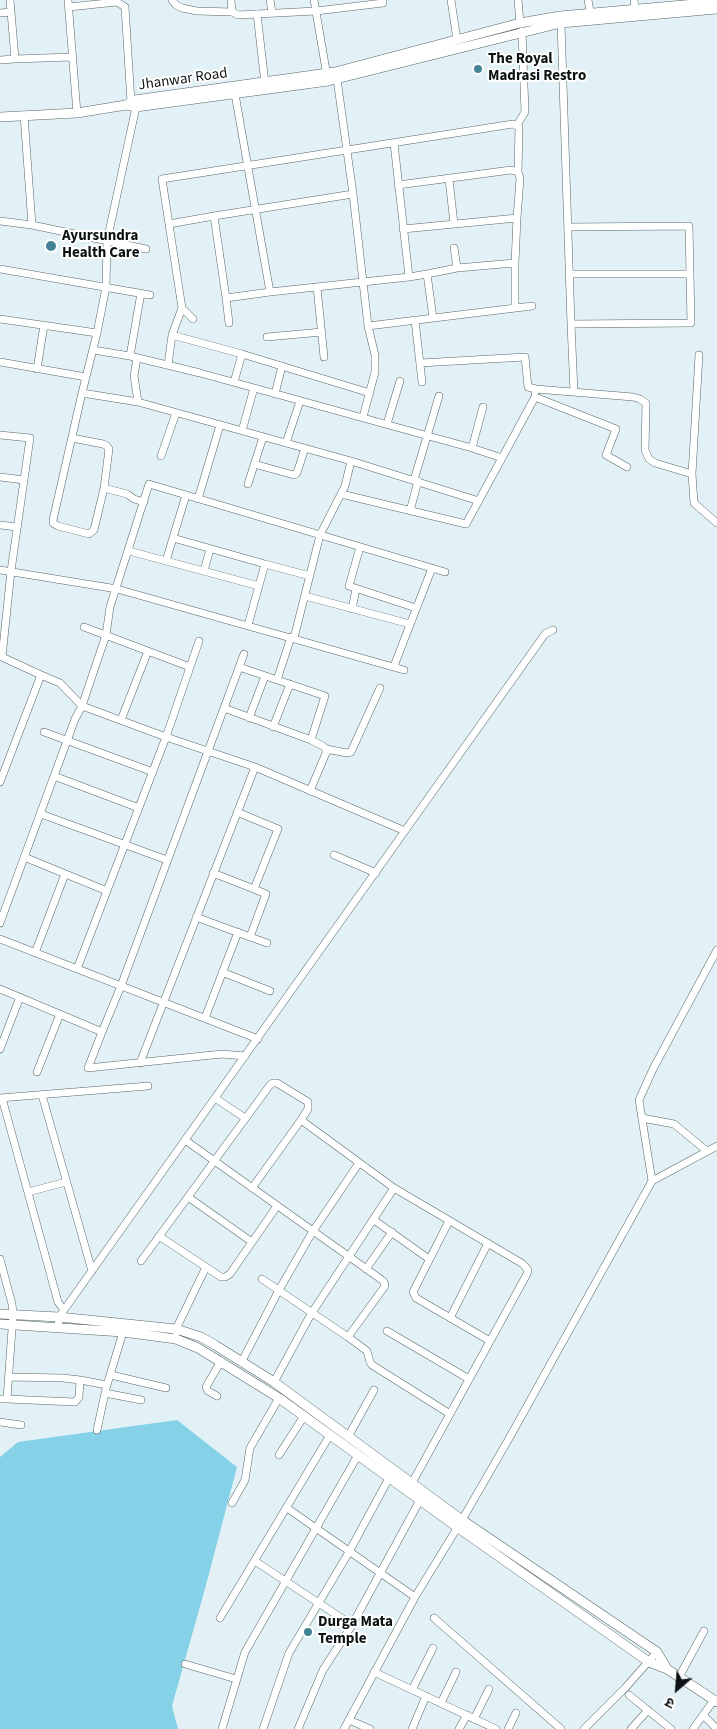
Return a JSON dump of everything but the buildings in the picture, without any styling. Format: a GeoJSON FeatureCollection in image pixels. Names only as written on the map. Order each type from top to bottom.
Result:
{"type":"FeatureCollection","features":[{"type":"Feature","properties":{"kind":"main road","name":"Jhanwar Road"},"geometry":{"type":"LineString","coordinates":[[131,105],[235,94],[330,78],[521,27],[561,23],[634,4],[717,2]]}},
{"type":"Feature","properties":{"kind":"main road","name":"Jhanwar Road"},"geometry":{"type":"LineString","coordinates":[[131,105],[265,83],[330,78],[457,40],[521,27],[591,16],[717,9]]}},
{"type":"Feature","properties":{"kind":"main road"},"geometry":{"type":"LineString","coordinates":[[0,118],[77,113],[131,105]]}},
{"type":"Feature","properties":{"kind":"main road"},"geometry":{"type":"LineString","coordinates":[[0,1314],[12,1319],[58,1327],[123,1332],[176,1339],[198,1348],[279,1398],[420,1500],[657,1652],[667,1670]]}},
{"type":"Feature","properties":{"kind":"main road"},"geometry":{"type":"LineString","coordinates":[[0,1324],[12,1319],[61,1314],[176,1329],[201,1338],[274,1382],[412,1483],[460,1524],[649,1662],[679,1677],[715,1701]]}},
{"type":"Feature","properties":{"kind":"street"},"geometry":{"type":"LineString","coordinates":[[10,0],[15,59]]}},
{"type":"Feature","properties":{"kind":"street"},"geometry":{"type":"LineString","coordinates":[[172,0],[176,5],[193,10],[232,12],[238,15],[316,11],[383,3],[383,0]]}},
{"type":"Feature","properties":{"kind":"street"},"geometry":{"type":"LineString","coordinates":[[192,0],[193,10]]}},
{"type":"Feature","properties":{"kind":"street"},"geometry":{"type":"LineString","coordinates":[[230,0],[232,12]]}},
{"type":"Feature","properties":{"kind":"street"},"geometry":{"type":"LineString","coordinates":[[270,0],[272,14]]}},
{"type":"Feature","properties":{"kind":"street"},"geometry":{"type":"LineString","coordinates":[[314,0],[347,150],[368,326],[375,354],[375,372],[363,417]]}},
{"type":"Feature","properties":{"kind":"street"},"geometry":{"type":"LineString","coordinates":[[451,0],[457,40]]}},
{"type":"Feature","properties":{"kind":"street"},"geometry":{"type":"LineString","coordinates":[[517,124],[525,112],[518,0]]}},
{"type":"Feature","properties":{"kind":"street"},"geometry":{"type":"LineString","coordinates":[[588,0],[591,16]]}},
{"type":"Feature","properties":{"kind":"street"},"geometry":{"type":"LineString","coordinates":[[72,438],[107,446],[109,454],[104,488],[94,530],[89,534],[62,528],[53,523],[82,393],[97,333],[106,287],[107,241],[131,105],[125,4],[117,2],[68,3],[77,113]]}},
{"type":"Feature","properties":{"kind":"street"},"geometry":{"type":"LineString","coordinates":[[0,13],[11,12]]}},
{"type":"Feature","properties":{"kind":"street"},"geometry":{"type":"LineString","coordinates":[[257,14],[265,83]]}},
{"type":"Feature","properties":{"kind":"street"},"geometry":{"type":"LineString","coordinates":[[561,23],[574,392]]}},
{"type":"Feature","properties":{"kind":"street"},"geometry":{"type":"LineString","coordinates":[[0,60],[72,57]]}},
{"type":"Feature","properties":{"kind":"street"},"geometry":{"type":"LineString","coordinates":[[235,94],[270,292]]}},
{"type":"Feature","properties":{"kind":"street"},"geometry":{"type":"LineString","coordinates":[[24,115],[32,225]]}},
{"type":"Feature","properties":{"kind":"street"},"geometry":{"type":"LineString","coordinates":[[168,365],[172,335],[182,308],[162,179],[517,124]]}},
{"type":"Feature","properties":{"kind":"street"},"geometry":{"type":"LineString","coordinates":[[515,308],[520,178],[518,172],[519,126],[517,124]]}},
{"type":"Feature","properties":{"kind":"street"},"geometry":{"type":"LineString","coordinates":[[394,143],[409,277]]}},
{"type":"Feature","properties":{"kind":"street"},"geometry":{"type":"LineString","coordinates":[[398,185],[511,170],[518,172]]}},
{"type":"Feature","properties":{"kind":"street"},"geometry":{"type":"LineString","coordinates":[[449,179],[454,224]]}},
{"type":"Feature","properties":{"kind":"street"},"geometry":{"type":"LineString","coordinates":[[169,224],[353,194]]}},
{"type":"Feature","properties":{"kind":"street"},"geometry":{"type":"LineString","coordinates":[[214,216],[229,323]]}},
{"type":"Feature","properties":{"kind":"street"},"geometry":{"type":"LineString","coordinates":[[403,229],[517,218]]}},
{"type":"Feature","properties":{"kind":"street"},"geometry":{"type":"LineString","coordinates":[[0,221],[32,225],[146,250]]}},
{"type":"Feature","properties":{"kind":"street"},"geometry":{"type":"LineString","coordinates":[[568,227],[689,226],[691,324],[571,324]]}},
{"type":"Feature","properties":{"kind":"street"},"geometry":{"type":"LineString","coordinates":[[454,248],[457,268]]}},
{"type":"Feature","properties":{"kind":"street"},"geometry":{"type":"LineString","coordinates":[[226,298],[409,277],[457,268],[516,263]]}},
{"type":"Feature","properties":{"kind":"street"},"geometry":{"type":"LineString","coordinates":[[0,269],[150,295]]}},
{"type":"Feature","properties":{"kind":"street"},"geometry":{"type":"LineString","coordinates":[[427,274],[432,318]]}},
{"type":"Feature","properties":{"kind":"street"},"geometry":{"type":"LineString","coordinates":[[570,274],[690,274]]}},
{"type":"Feature","properties":{"kind":"street"},"geometry":{"type":"LineString","coordinates":[[317,287],[324,357]]}},
{"type":"Feature","properties":{"kind":"street"},"geometry":{"type":"LineString","coordinates":[[138,402],[133,357],[141,293]]}},
{"type":"Feature","properties":{"kind":"street"},"geometry":{"type":"LineString","coordinates":[[368,326],[532,306]]}},
{"type":"Feature","properties":{"kind":"street"},"geometry":{"type":"LineString","coordinates":[[182,308],[193,319]]}},
{"type":"Feature","properties":{"kind":"street"},"geometry":{"type":"LineString","coordinates":[[0,319],[97,333]]}},
{"type":"Feature","properties":{"kind":"street"},"geometry":{"type":"LineString","coordinates":[[415,320],[422,382]]}},
{"type":"Feature","properties":{"kind":"street"},"geometry":{"type":"LineString","coordinates":[[37,369],[44,325]]}},
{"type":"Feature","properties":{"kind":"street"},"geometry":{"type":"LineString","coordinates":[[267,337],[322,332]]}},
{"type":"Feature","properties":{"kind":"street"},"geometry":{"type":"LineString","coordinates":[[172,335],[370,393]]}},
{"type":"Feature","properties":{"kind":"street"},"geometry":{"type":"LineString","coordinates":[[93,350],[133,357],[234,382],[363,417],[502,458]]}},
{"type":"Feature","properties":{"kind":"street"},"geometry":{"type":"LineString","coordinates":[[234,382],[242,354]]}},
{"type":"Feature","properties":{"kind":"street"},"geometry":{"type":"LineString","coordinates":[[698,355],[692,474],[694,503],[717,523]]}},
{"type":"Feature","properties":{"kind":"street"},"geometry":{"type":"LineString","coordinates":[[420,363],[525,357],[528,387],[640,399],[646,403],[644,450],[649,458],[655,462],[692,474]]}},
{"type":"Feature","properties":{"kind":"street"},"geometry":{"type":"LineString","coordinates":[[0,362],[86,378]]}},
{"type":"Feature","properties":{"kind":"street"},"geometry":{"type":"LineString","coordinates":[[275,394],[282,366]]}},
{"type":"Feature","properties":{"kind":"street"},"geometry":{"type":"LineString","coordinates":[[387,424],[400,381]]}},
{"type":"Feature","properties":{"kind":"street"},"geometry":{"type":"LineString","coordinates":[[242,431],[254,388]]}},
{"type":"Feature","properties":{"kind":"street"},"geometry":{"type":"LineString","coordinates":[[341,494],[466,524],[535,397],[536,389]]}},
{"type":"Feature","properties":{"kind":"street"},"geometry":{"type":"LineString","coordinates":[[82,393],[138,402],[351,461],[479,501]]}},
{"type":"Feature","properties":{"kind":"street"},"geometry":{"type":"LineString","coordinates":[[410,511],[427,436],[439,396]]}},
{"type":"Feature","properties":{"kind":"street"},"geometry":{"type":"LineString","coordinates":[[535,397],[616,429],[606,455],[627,467]]}},
{"type":"Feature","properties":{"kind":"street"},"geometry":{"type":"LineString","coordinates":[[286,443],[300,401]]}},
{"type":"Feature","properties":{"kind":"street"},"geometry":{"type":"LineString","coordinates":[[472,448],[483,407]]}},
{"type":"Feature","properties":{"kind":"street"},"geometry":{"type":"LineString","coordinates":[[161,456],[176,413]]}},
{"type":"Feature","properties":{"kind":"street"},"geometry":{"type":"LineString","coordinates":[[198,499],[220,425]]}},
{"type":"Feature","properties":{"kind":"street"},"geometry":{"type":"LineString","coordinates":[[0,434],[30,438],[3,616],[1,657],[60,683],[82,706],[255,767],[405,831]]}},
{"type":"Feature","properties":{"kind":"street"},"geometry":{"type":"LineString","coordinates":[[248,484],[263,437]]}},
{"type":"Feature","properties":{"kind":"street"},"geometry":{"type":"LineString","coordinates":[[254,464],[294,475],[297,473],[305,448]]}},
{"type":"Feature","properties":{"kind":"street"},"geometry":{"type":"LineString","coordinates":[[277,680],[292,637],[320,535],[341,494],[351,461]]}},
{"type":"Feature","properties":{"kind":"street"},"geometry":{"type":"LineString","coordinates":[[0,477],[24,480]]}},
{"type":"Feature","properties":{"kind":"street"},"geometry":{"type":"LineString","coordinates":[[0,923],[75,719],[82,706],[106,635],[110,607],[150,484],[444,572]]}},
{"type":"Feature","properties":{"kind":"street"},"geometry":{"type":"LineString","coordinates":[[104,488],[127,494],[134,499],[144,502]]}},
{"type":"Feature","properties":{"kind":"street"},"geometry":{"type":"LineString","coordinates":[[166,561],[186,495]]}},
{"type":"Feature","properties":{"kind":"street"},"geometry":{"type":"LineString","coordinates":[[0,524],[17,527]]}},
{"type":"Feature","properties":{"kind":"street"},"geometry":{"type":"LineString","coordinates":[[173,538],[310,576]]}},
{"type":"Feature","properties":{"kind":"street"},"geometry":{"type":"LineString","coordinates":[[360,547],[349,586],[416,608]]}},
{"type":"Feature","properties":{"kind":"street"},"geometry":{"type":"LineString","coordinates":[[204,571],[210,549]]}},
{"type":"Feature","properties":{"kind":"street"},"geometry":{"type":"LineString","coordinates":[[129,551],[259,586]]}},
{"type":"Feature","properties":{"kind":"street"},"geometry":{"type":"LineString","coordinates":[[248,625],[266,564]]}},
{"type":"Feature","properties":{"kind":"street"},"geometry":{"type":"LineString","coordinates":[[394,666],[432,568]]}},
{"type":"Feature","properties":{"kind":"street"},"geometry":{"type":"LineString","coordinates":[[0,570],[11,570],[117,589],[404,670]]}},
{"type":"Feature","properties":{"kind":"street"},"geometry":{"type":"LineString","coordinates":[[352,609],[356,589]]}},
{"type":"Feature","properties":{"kind":"street"},"geometry":{"type":"LineString","coordinates":[[304,596],[410,624]]}},
{"type":"Feature","properties":{"kind":"street"},"geometry":{"type":"LineString","coordinates":[[84,627],[190,667]]}},
{"type":"Feature","properties":{"kind":"street"},"geometry":{"type":"LineString","coordinates":[[58,1327],[61,1314],[546,634],[553,630]]}},
{"type":"Feature","properties":{"kind":"street"},"geometry":{"type":"LineString","coordinates":[[77,969],[166,737],[199,641]]}},
{"type":"Feature","properties":{"kind":"street"},"geometry":{"type":"LineString","coordinates":[[121,720],[148,651]]}},
{"type":"Feature","properties":{"kind":"street"},"geometry":{"type":"LineString","coordinates":[[244,654],[121,986],[88,1068],[222,1054],[245,1056]]}},
{"type":"Feature","properties":{"kind":"street"},"geometry":{"type":"LineString","coordinates":[[239,667],[325,696],[311,740]]}},
{"type":"Feature","properties":{"kind":"street"},"geometry":{"type":"LineString","coordinates":[[0,782],[40,675]]}},
{"type":"Feature","properties":{"kind":"street"},"geometry":{"type":"LineString","coordinates":[[249,718],[265,676]]}},
{"type":"Feature","properties":{"kind":"street"},"geometry":{"type":"LineString","coordinates":[[273,727],[290,684]]}},
{"type":"Feature","properties":{"kind":"street"},"geometry":{"type":"LineString","coordinates":[[224,708],[311,740],[326,749],[348,754],[351,752],[380,688]]}},
{"type":"Feature","properties":{"kind":"street"},"geometry":{"type":"LineString","coordinates":[[44,732],[152,772]]}},
{"type":"Feature","properties":{"kind":"street"},"geometry":{"type":"LineString","coordinates":[[310,791],[326,749]]}},
{"type":"Feature","properties":{"kind":"street"},"geometry":{"type":"LineString","coordinates":[[140,1063],[255,767]]}},
{"type":"Feature","properties":{"kind":"street"},"geometry":{"type":"LineString","coordinates":[[54,776],[139,808]]}},
{"type":"Feature","properties":{"kind":"street"},"geometry":{"type":"LineString","coordinates":[[237,812],[278,829],[254,889]]}},
{"type":"Feature","properties":{"kind":"street"},"geometry":{"type":"LineString","coordinates":[[40,814],[168,860]]}},
{"type":"Feature","properties":{"kind":"street"},"geometry":{"type":"LineString","coordinates":[[334,855],[376,873]]}},
{"type":"Feature","properties":{"kind":"street"},"geometry":{"type":"LineString","coordinates":[[24,857],[107,891]]}},
{"type":"Feature","properties":{"kind":"street"},"geometry":{"type":"LineString","coordinates":[[213,873],[266,894],[250,937]]}},
{"type":"Feature","properties":{"kind":"street"},"geometry":{"type":"LineString","coordinates":[[35,953],[65,874]]}},
{"type":"Feature","properties":{"kind":"street"},"geometry":{"type":"LineString","coordinates":[[196,917],[266,943]]}},
{"type":"Feature","properties":{"kind":"street"},"geometry":{"type":"LineString","coordinates":[[205,1018],[238,932]]}},
{"type":"Feature","properties":{"kind":"street"},"geometry":{"type":"LineString","coordinates":[[0,939],[258,1039]]}},
{"type":"Feature","properties":{"kind":"street"},"geometry":{"type":"LineString","coordinates":[[652,1181],[639,1100],[653,1069],[717,950]]}},
{"type":"Feature","properties":{"kind":"street"},"geometry":{"type":"LineString","coordinates":[[222,972],[270,990]]}},
{"type":"Feature","properties":{"kind":"street"},"geometry":{"type":"LineString","coordinates":[[0,988],[102,1032]]}},
{"type":"Feature","properties":{"kind":"street"},"geometry":{"type":"LineString","coordinates":[[0,1049],[20,997]]}},
{"type":"Feature","properties":{"kind":"street"},"geometry":{"type":"LineString","coordinates":[[37,1072],[60,1014]]}},
{"type":"Feature","properties":{"kind":"street"},"geometry":{"type":"LineString","coordinates":[[140,1260],[245,1118],[273,1083],[277,1083],[308,1102],[308,1109],[252,1188]]}},
{"type":"Feature","properties":{"kind":"street"},"geometry":{"type":"LineString","coordinates":[[61,1314],[1,1098],[148,1086]]}},
{"type":"Feature","properties":{"kind":"street"},"geometry":{"type":"LineString","coordinates":[[42,1095],[92,1271]]}},
{"type":"Feature","properties":{"kind":"street"},"geometry":{"type":"LineString","coordinates":[[216,1098],[245,1118]]}},
{"type":"Feature","properties":{"kind":"street"},"geometry":{"type":"LineString","coordinates":[[642,1118],[674,1124],[707,1151]]}},
{"type":"Feature","properties":{"kind":"street"},"geometry":{"type":"LineString","coordinates":[[301,1120],[394,1188],[523,1264],[528,1270],[528,1274],[412,1483]]}},
{"type":"Feature","properties":{"kind":"street"},"geometry":{"type":"LineString","coordinates":[[185,1140],[384,1282],[385,1286],[348,1338]]}},
{"type":"Feature","properties":{"kind":"street"},"geometry":{"type":"LineString","coordinates":[[344,1729],[414,1597],[460,1524],[511,1435],[652,1181],[717,1146]]}},
{"type":"Feature","properties":{"kind":"street"},"geometry":{"type":"LineString","coordinates":[[242,1361],[279,1290],[313,1231],[359,1163]]}},
{"type":"Feature","properties":{"kind":"street"},"geometry":{"type":"LineString","coordinates":[[28,1192],[66,1182]]}},
{"type":"Feature","properties":{"kind":"street"},"geometry":{"type":"LineString","coordinates":[[274,1382],[311,1314],[394,1188]]}},
{"type":"Feature","properties":{"kind":"street"},"geometry":{"type":"LineString","coordinates":[[188,1197],[252,1242]]}},
{"type":"Feature","properties":{"kind":"street"},"geometry":{"type":"LineString","coordinates":[[159,1236],[221,1277],[225,1277],[230,1274],[277,1206]]}},
{"type":"Feature","properties":{"kind":"street"},"geometry":{"type":"LineString","coordinates":[[374,1220],[429,1258]]}},
{"type":"Feature","properties":{"kind":"street"},"geometry":{"type":"LineString","coordinates":[[449,1221],[413,1292],[416,1298],[490,1341]]}},
{"type":"Feature","properties":{"kind":"street"},"geometry":{"type":"LineString","coordinates":[[366,1269],[392,1232]]}},
{"type":"Feature","properties":{"kind":"street"},"geometry":{"type":"LineString","coordinates":[[450,1318],[488,1243]]}},
{"type":"Feature","properties":{"kind":"street"},"geometry":{"type":"LineString","coordinates":[[0,1259],[12,1304],[9,1376],[4,1399],[75,1402],[79,1397],[80,1380]]}},
{"type":"Feature","properties":{"kind":"street"},"geometry":{"type":"LineString","coordinates":[[176,1339],[176,1329],[206,1267]]}},
{"type":"Feature","properties":{"kind":"street"},"geometry":{"type":"LineString","coordinates":[[262,1279],[367,1351],[372,1365],[450,1414]]}},
{"type":"Feature","properties":{"kind":"street"},"geometry":{"type":"LineString","coordinates":[[388,1331],[469,1379]]}},
{"type":"Feature","properties":{"kind":"street"},"geometry":{"type":"LineString","coordinates":[[97,1430],[105,1393],[123,1332]]}},
{"type":"Feature","properties":{"kind":"street"},"geometry":{"type":"LineString","coordinates":[[217,1396],[208,1391],[206,1387],[221,1361]]}},
{"type":"Feature","properties":{"kind":"street"},"geometry":{"type":"LineString","coordinates":[[111,1375],[166,1388]]}},
{"type":"Feature","properties":{"kind":"street"},"geometry":{"type":"LineString","coordinates":[[9,1376],[63,1378],[108,1385]]}},
{"type":"Feature","properties":{"kind":"street"},"geometry":{"type":"LineString","coordinates":[[348,1437],[374,1390]]}},
{"type":"Feature","properties":{"kind":"street"},"geometry":{"type":"LineString","coordinates":[[105,1393],[141,1400]]}},
{"type":"Feature","properties":{"kind":"street"},"geometry":{"type":"LineString","coordinates":[[232,1503],[245,1480],[250,1448],[279,1398]]}},
{"type":"Feature","properties":{"kind":"street"},"geometry":{"type":"LineString","coordinates":[[279,1455],[304,1416]]}},
{"type":"Feature","properties":{"kind":"street"},"geometry":{"type":"LineString","coordinates":[[0,1422],[21,1425]]}},
{"type":"Feature","properties":{"kind":"street"},"geometry":{"type":"LineString","coordinates":[[220,1618],[330,1435]]}},
{"type":"Feature","properties":{"kind":"street"},"geometry":{"type":"LineString","coordinates":[[222,1729],[245,1652],[358,1455]]}},
{"type":"Feature","properties":{"kind":"street"},"geometry":{"type":"LineString","coordinates":[[263,1729],[289,1653],[349,1552],[389,1478]]}},
{"type":"Feature","properties":{"kind":"street"},"geometry":{"type":"LineString","coordinates":[[298,1729],[323,1670],[352,1625],[420,1500]]}},
{"type":"Feature","properties":{"kind":"street"},"geometry":{"type":"LineString","coordinates":[[286,1508],[414,1597]]}},
{"type":"Feature","properties":{"kind":"street"},"geometry":{"type":"LineString","coordinates":[[255,1561],[352,1625]]}},
{"type":"Feature","properties":{"kind":"street"},"geometry":{"type":"LineString","coordinates":[[434,1618],[561,1729]]}},
{"type":"Feature","properties":{"kind":"street"},"geometry":{"type":"LineString","coordinates":[[679,1677],[704,1631]]}},
{"type":"Feature","properties":{"kind":"street"},"geometry":{"type":"LineString","coordinates":[[412,1690],[433,1648]]}},
{"type":"Feature","properties":{"kind":"street"},"geometry":{"type":"LineString","coordinates":[[584,1729],[657,1652]]}},
{"type":"Feature","properties":{"kind":"street"},"geometry":{"type":"LineString","coordinates":[[184,1664],[236,1679]]}},
{"type":"Feature","properties":{"kind":"street"},"geometry":{"type":"LineString","coordinates":[[374,1672],[496,1729]]}},
{"type":"Feature","properties":{"kind":"street"},"geometry":{"type":"LineString","coordinates":[[441,1703],[456,1672]]}},
{"type":"Feature","properties":{"kind":"street"},"geometry":{"type":"LineString","coordinates":[[459,1729],[470,1717],[489,1689]]}},
{"type":"Feature","properties":{"kind":"street"},"geometry":{"type":"LineString","coordinates":[[630,1695],[671,1729]]}},
{"type":"Feature","properties":{"kind":"street"},"geometry":{"type":"LineString","coordinates":[[412,1729],[426,1696]]}},
{"type":"Feature","properties":{"kind":"street"},"geometry":{"type":"LineString","coordinates":[[693,1729],[715,1701]]}},
{"type":"Feature","properties":{"kind":"street"},"geometry":{"type":"LineString","coordinates":[[631,1729],[648,1710]]}},
{"type":"Feature","properties":{"kind":"street"},"geometry":{"type":"LineString","coordinates":[[508,1729],[516,1713]]}},
{"type":"Feature","properties":{"kind":"street"},"geometry":{"type":"LineString","coordinates":[[703,1715],[716,1729]]}},
{"type":"Feature","properties":{"kind":"street"},"geometry":{"type":"LineString","coordinates":[[348,1720],[370,1729]]}},
{"type":"Feature","properties":{"kind":"shaded area"},"geometry":{"type":"Polygon","coordinates":[[[177,1420],[237,1467],[172,1706],[178,1729],[0,1729],[0,1457],[18,1442],[177,1420]]]}},
{"type":"Feature","properties":{"kind":"place","name":"The Royal Madrasi Restro"},"geometry":{"type":"Point","coordinates":[478,69]}},
{"type":"Feature","properties":{"kind":"place","name":"Ayursundra Health Care"},"geometry":{"type":"Point","coordinates":[51,246]}},
{"type":"Feature","properties":{"kind":"place","name":"Durga Mata Temple"},"geometry":{"type":"Point","coordinates":[308,1632]}}]}
